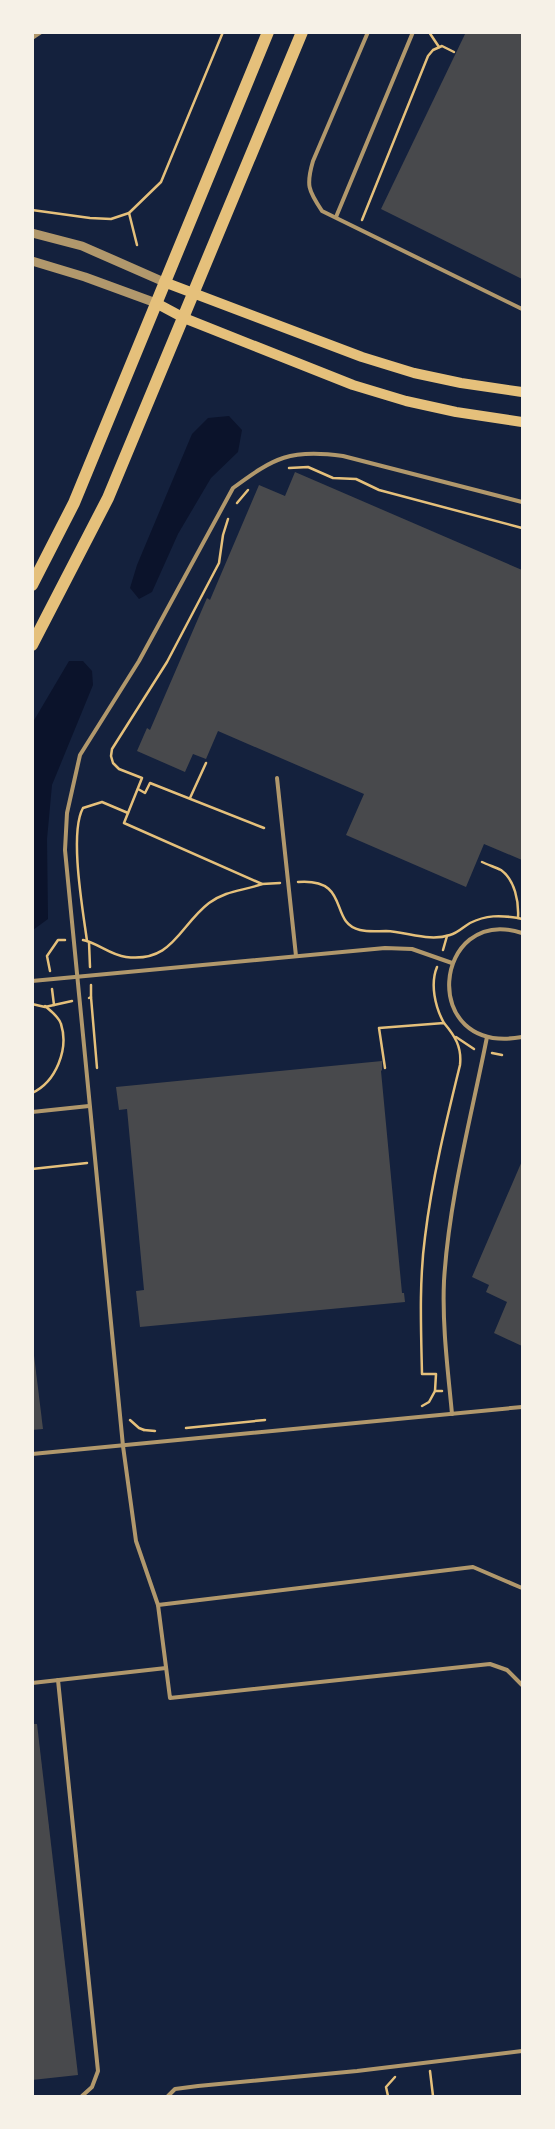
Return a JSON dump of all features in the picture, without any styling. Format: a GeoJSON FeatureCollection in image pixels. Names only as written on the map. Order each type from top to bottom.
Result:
{"type":"FeatureCollection","features":[{"type":"Feature","properties":{"kind":"main road"},"geometry":{"type":"LineString","coordinates":[[32,585],[74,503],[268,32]]}},
{"type":"Feature","properties":{"kind":"main road"},"geometry":{"type":"LineString","coordinates":[[32,645],[108,498],[302,32]]}},
{"type":"Feature","properties":{"kind":"main road"},"geometry":{"type":"LineString","coordinates":[[164,282],[193,295],[362,357],[414,373],[461,383],[522,392]]}},
{"type":"Feature","properties":{"kind":"main road"},"geometry":{"type":"LineString","coordinates":[[156,304],[184,318],[353,385],[406,401],[456,412],[522,422]]}},
{"type":"Feature","properties":{"kind":"street"},"geometry":{"type":"LineString","coordinates":[[32,233],[82,246],[164,282]]}},
{"type":"Feature","properties":{"kind":"street"},"geometry":{"type":"LineString","coordinates":[[32,261],[85,277],[156,304]]}},
{"type":"Feature","properties":{"kind":"lane"},"geometry":{"type":"LineString","coordinates":[[32,38],[41,32]]}},
{"type":"Feature","properties":{"kind":"lane"},"geometry":{"type":"LineString","coordinates":[[368,32],[313,161],[308,177],[309,192],[322,211],[522,309]]}},
{"type":"Feature","properties":{"kind":"lane"},"geometry":{"type":"LineString","coordinates":[[336,217],[413,32]]}},
{"type":"Feature","properties":{"kind":"lane"},"geometry":{"type":"LineString","coordinates":[[522,502],[343,456],[315,452],[287,455],[258,469],[233,488],[139,661],[80,755],[67,813],[65,850],[123,1446],[136,1541],[158,1605],[170,1698],[490,1664],[507,1670],[522,1684]]}},
{"type":"Feature","properties":{"kind":"lane"},"geometry":{"type":"LineString","coordinates":[[277,778],[296,956]]}},
{"type":"Feature","properties":{"kind":"lane"},"geometry":{"type":"LineString","coordinates":[[522,933],[511,929],[493,930],[476,936],[462,948],[452,963],[448,981],[450,999],[454,1008],[458,1016],[470,1029],[487,1037],[505,1040],[522,1036]]}},
{"type":"Feature","properties":{"kind":"lane"},"geometry":{"type":"LineString","coordinates":[[32,981],[385,948],[412,949],[452,963]]}},
{"type":"Feature","properties":{"kind":"lane"},"geometry":{"type":"LineString","coordinates":[[32,977],[40,980]]}},
{"type":"Feature","properties":{"kind":"lane"},"geometry":{"type":"LineString","coordinates":[[452,1414],[445,1343],[444,1282],[460,1169],[487,1037]]}},
{"type":"Feature","properties":{"kind":"lane"},"geometry":{"type":"LineString","coordinates":[[32,1112],[89,1106]]}},
{"type":"Feature","properties":{"kind":"lane"},"geometry":{"type":"LineString","coordinates":[[32,1454],[522,1407]]}},
{"type":"Feature","properties":{"kind":"lane"},"geometry":{"type":"LineString","coordinates":[[158,1605],[473,1567],[522,1588]]}},
{"type":"Feature","properties":{"kind":"lane"},"geometry":{"type":"LineString","coordinates":[[32,1682],[166,1668]]}},
{"type":"Feature","properties":{"kind":"lane"},"geometry":{"type":"LineString","coordinates":[[58,1680],[98,2071],[92,2087],[82,2096]]}},
{"type":"Feature","properties":{"kind":"lane"},"geometry":{"type":"LineString","coordinates":[[168,2096],[176,2089],[198,2086],[357,2071],[522,2051]]}},
{"type":"Feature","properties":{"kind":"path"},"geometry":{"type":"LineString","coordinates":[[32,210],[58,215],[111,219],[129,213],[161,182],[223,32]]}},
{"type":"Feature","properties":{"kind":"path"},"geometry":{"type":"LineString","coordinates":[[430,32],[438,48]]}},
{"type":"Feature","properties":{"kind":"path"},"geometry":{"type":"LineString","coordinates":[[358,228],[428,56],[442,46],[454,52]]}},
{"type":"Feature","properties":{"kind":"path"},"geometry":{"type":"LineString","coordinates":[[129,213],[137,245]]}},
{"type":"Feature","properties":{"kind":"path"},"geometry":{"type":"LineString","coordinates":[[282,469],[298,466],[308,467],[332,478],[356,479],[379,490],[522,528]]}},
{"type":"Feature","properties":{"kind":"path"},"geometry":{"type":"LineString","coordinates":[[233,508],[254,484]]}},
{"type":"Feature","properties":{"kind":"path"},"geometry":{"type":"LineString","coordinates":[[231,514],[223,535],[219,563],[166,662],[112,750],[113,763],[119,769],[142,778],[124,822],[262,884]]}},
{"type":"Feature","properties":{"kind":"path"},"geometry":{"type":"LineString","coordinates":[[190,798],[206,763]]}},
{"type":"Feature","properties":{"kind":"path"},"geometry":{"type":"LineString","coordinates":[[138,789],[145,793],[150,783],[264,828]]}},
{"type":"Feature","properties":{"kind":"path"},"geometry":{"type":"LineString","coordinates":[[32,1004],[54,1005],[92,997],[88,942],[78,860],[78,823],[83,808],[102,802],[128,813]]}},
{"type":"Feature","properties":{"kind":"path"},"geometry":{"type":"LineString","coordinates":[[482,862],[500,870],[506,875],[516,896],[518,918]]}},
{"type":"Feature","properties":{"kind":"path"},"geometry":{"type":"LineString","coordinates":[[54,1005],[47,956],[58,940],[88,942],[125,957],[149,956],[173,944],[208,904],[231,891],[262,884],[316,882],[328,887],[335,896],[345,919],[350,926],[358,930],[387,931],[437,938],[452,935],[469,924],[488,916],[502,915],[522,919]]}},
{"type":"Feature","properties":{"kind":"path"},"geometry":{"type":"LineString","coordinates":[[32,1093],[52,1077],[62,1058],[64,1040],[61,1023],[45,1006]]}},
{"type":"Feature","properties":{"kind":"path"},"geometry":{"type":"LineString","coordinates":[[384,1068],[379,1028],[444,1023],[455,1036],[461,1057],[460,1065],[435,1174],[424,1238],[422,1374],[436,1374],[436,1391],[429,1402],[421,1407]]}},
{"type":"Feature","properties":{"kind":"path"},"geometry":{"type":"LineString","coordinates":[[436,1391],[450,1390]]}},
{"type":"Feature","properties":{"kind":"path"},"geometry":{"type":"LineString","coordinates":[[183,1428],[270,1420]]}},
{"type":"Feature","properties":{"kind":"path"},"geometry":{"type":"LineString","coordinates":[[144,1430],[163,1430]]}},
{"type":"Feature","properties":{"kind":"path"},"geometry":{"type":"LineString","coordinates":[[430,2071],[432,2096]]}},
{"type":"Feature","properties":{"kind":"path"},"geometry":{"type":"LineString","coordinates":[[388,2096],[386,2087],[394,2076]]}},
{"type":"Feature","properties":{"kind":"water"},"geometry":{"type":"Polygon","coordinates":[[[229,416],[242,430],[238,452],[211,478],[178,534],[152,592],[139,599],[130,588],[137,565],[192,434],[208,418],[229,416]]]}},
{"type":"Feature","properties":{"kind":"water"},"geometry":{"type":"Polygon","coordinates":[[[69,661],[83,661],[92,671],[93,685],[52,785],[47,839],[48,919],[33,930],[33,722],[69,661]]]}},
{"type":"Feature","properties":{"kind":"building"},"geometry":{"type":"Polygon","coordinates":[[[466,32],[522,32],[522,279],[381,209],[466,32]]]}},
{"type":"Feature","properties":{"kind":"building"},"geometry":{"type":"Polygon","coordinates":[[[295,472],[522,570],[522,860],[484,844],[466,887],[346,835],[364,794],[218,731],[206,759],[193,754],[185,772],[137,751],[147,728],[150,730],[207,598],[210,600],[259,485],[285,496],[295,472]]]}},
{"type":"Feature","properties":{"kind":"building"},"geometry":{"type":"Polygon","coordinates":[[[382,1061],[381,1071],[402,1293],[404,1293],[405,1302],[140,1327],[136,1291],[144,1290],[127,1109],[119,1110],[116,1087],[382,1061]]]}},
{"type":"Feature","properties":{"kind":"building"},"geometry":{"type":"Polygon","coordinates":[[[522,1161],[522,1346],[494,1333],[507,1302],[486,1292],[489,1285],[472,1277],[522,1161]]]}},
{"type":"Feature","properties":{"kind":"building"},"geometry":{"type":"Polygon","coordinates":[[[32,1339],[43,1429],[32,1430],[32,1339]]]}},
{"type":"Feature","properties":{"kind":"building"},"geometry":{"type":"Polygon","coordinates":[[[32,1724],[37,1724],[78,2075],[32,2080],[32,1724]]]}}]}
